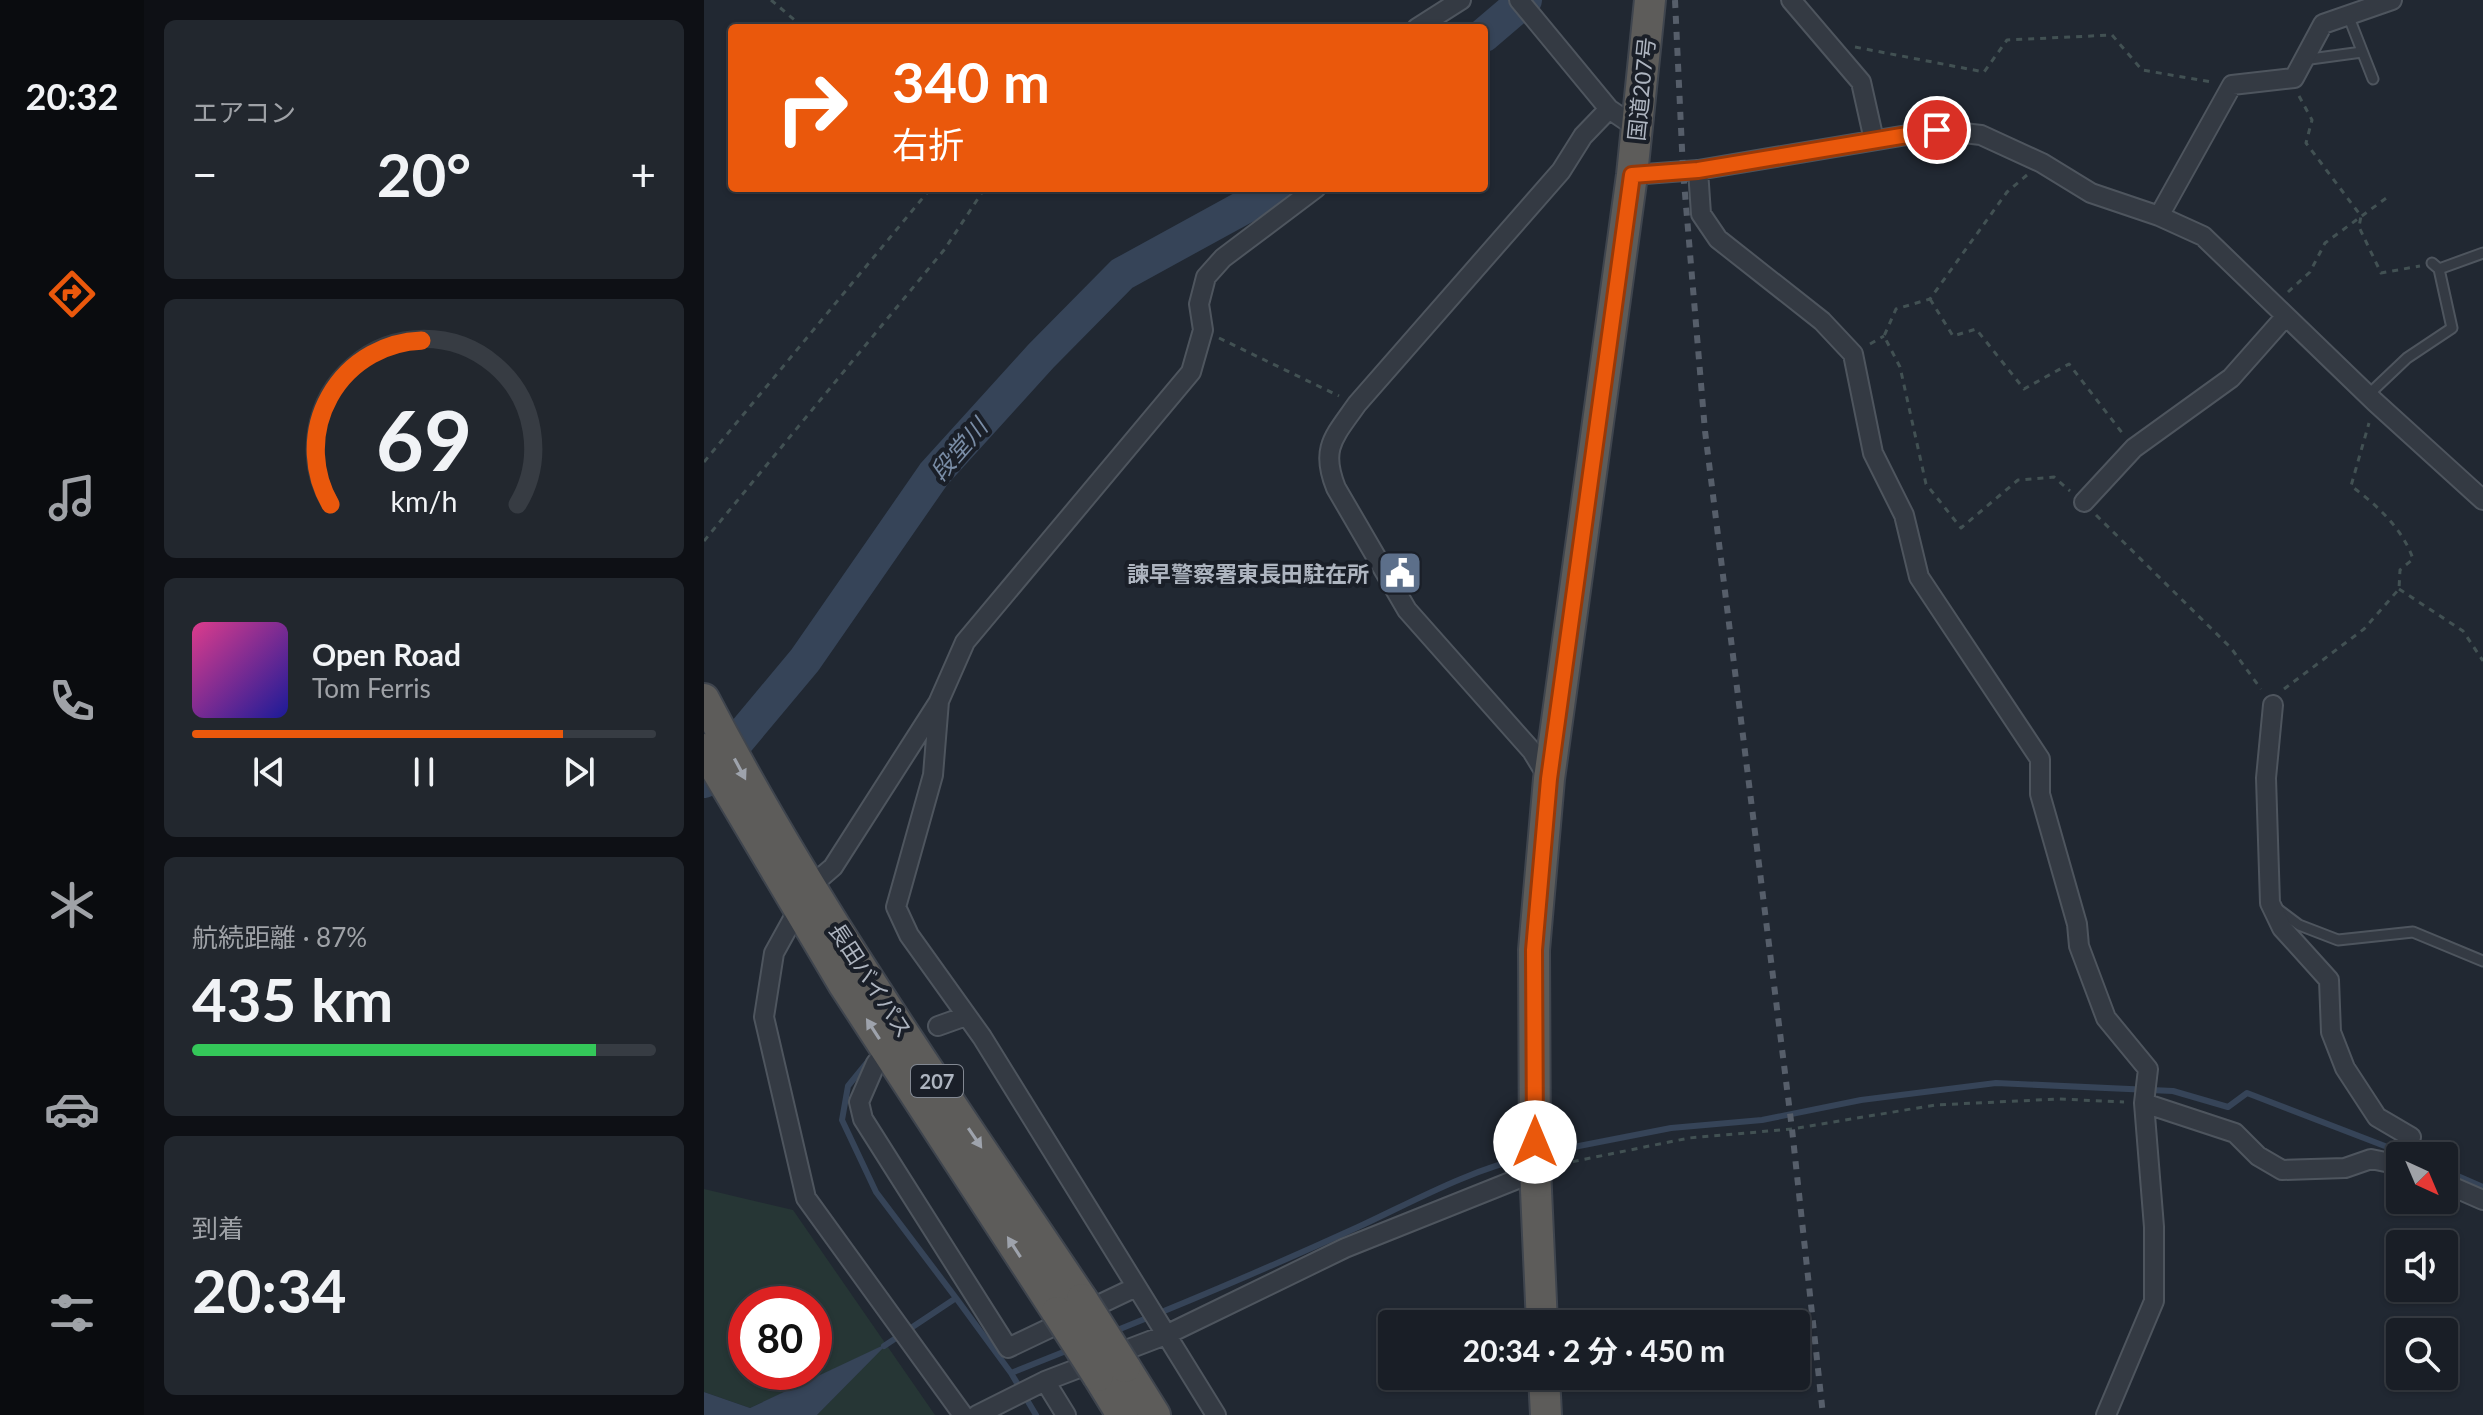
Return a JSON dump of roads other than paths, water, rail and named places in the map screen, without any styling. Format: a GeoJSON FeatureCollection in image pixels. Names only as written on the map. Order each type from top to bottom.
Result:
{"type":"FeatureCollection","features":[{"type":"Feature","properties":{"kind":"highway","name":"国道207号"},"geometry":{"type":"LineString","coordinates":[[1541,1310],[1535,1161],[1534,950],[1549,779],[1632,175],[1650,0]]}},
{"type":"Feature","properties":{"kind":"highway","name":"長田バイパス"},"geometry":{"type":"LineString","coordinates":[[704,699],[796,884]]}},
{"type":"Feature","properties":{"kind":"highway","name":"長田バイパス"},"geometry":{"type":"LineString","coordinates":[[704,749],[796,884],[1112,1372],[1155,1415]]}},
{"type":"Feature","properties":{"kind":"highway","name":"長田バイパス"},"geometry":{"type":"LineString","coordinates":[[1112,1372],[1122,1415]]}},
{"type":"Feature","properties":{"kind":"highway"},"geometry":{"type":"LineString","coordinates":[[1545,1390],[1546,1415]]}},
{"type":"Feature","properties":{"kind":"street"},"geometry":{"type":"LineString","coordinates":[[1423,24],[1461,0]]}},
{"type":"Feature","properties":{"kind":"street"},"geometry":{"type":"LineString","coordinates":[[1791,0],[1861,82],[1874,140]]}},
{"type":"Feature","properties":{"kind":"street"},"geometry":{"type":"LineString","coordinates":[[2159,216],[2232,85],[2294,78],[2323,24],[2392,0]]}},
{"type":"Feature","properties":{"kind":"street"},"geometry":{"type":"LineString","coordinates":[[1525,6],[1609,109],[1637,128]]}},
{"type":"Feature","properties":{"kind":"street"},"geometry":{"type":"LineString","coordinates":[[1549,779],[1532,751],[1407,610],[1336,488],[1328,469],[1328,446],[1357,404],[1561,171],[1583,136],[1609,109]]}},
{"type":"Feature","properties":{"kind":"street"},"geometry":{"type":"LineString","coordinates":[[1632,175],[1698,170],[1937,130],[1981,135],[2042,163],[2091,193],[2159,216],[2203,236],[2371,399],[2483,500]]}},
{"type":"Feature","properties":{"kind":"street"},"geometry":{"type":"LineString","coordinates":[[1698,170],[1701,214],[1718,239],[1822,321],[1853,354],[1873,453],[1904,515],[1919,577],[2040,759],[2040,794],[2077,924],[2079,946],[2106,1018],[2148,1069],[2144,1102],[2154,1227],[2154,1301],[2106,1415]]}},
{"type":"Feature","properties":{"kind":"street"},"geometry":{"type":"LineString","coordinates":[[963,1415],[806,1198],[764,1017],[774,953],[796,884],[833,867],[939,701],[965,642],[1191,372],[1203,330],[1199,304],[1206,277],[1223,258],[1311,192]]}},
{"type":"Feature","properties":{"kind":"street"},"geometry":{"type":"LineString","coordinates":[[2084,502],[2134,448],[2231,378],[2279,312]]}},
{"type":"Feature","properties":{"kind":"street"},"geometry":{"type":"LineString","coordinates":[[939,701],[933,775],[896,907],[909,935],[966,1016],[1216,1415]]}},
{"type":"Feature","properties":{"kind":"street"},"geometry":{"type":"LineString","coordinates":[[2273,705],[2266,778],[2270,903],[2282,928],[2329,980],[2331,1032],[2345,1068],[2377,1117],[2411,1137],[2409,1142]]}},
{"type":"Feature","properties":{"kind":"street"},"geometry":{"type":"LineString","coordinates":[[938,1026],[966,1016]]}},
{"type":"Feature","properties":{"kind":"street"},"geometry":{"type":"LineString","coordinates":[[876,1063],[859,1102],[863,1119],[1008,1348],[1136,1287]]}},
{"type":"Feature","properties":{"kind":"street"},"geometry":{"type":"LineString","coordinates":[[2144,1102],[2235,1133],[2258,1156],[2282,1170],[2345,1168],[2371,1159],[2386,1162]]}},
{"type":"Feature","properties":{"kind":"street"},"geometry":{"type":"LineString","coordinates":[[977,1415],[1039,1384],[1165,1330],[1535,1161]]}},
{"type":"Feature","properties":{"kind":"street"},"geometry":{"type":"LineString","coordinates":[[2458,1189],[2483,1200]]}},
{"type":"Feature","properties":{"kind":"street"},"geometry":{"type":"LineString","coordinates":[[1039,1384],[1066,1415]]}},
{"type":"Feature","properties":{"kind":"lane"},"geometry":{"type":"LineString","coordinates":[[2348,15],[2373,79]]}},
{"type":"Feature","properties":{"kind":"lane"},"geometry":{"type":"LineString","coordinates":[[2303,60],[2362,52]]}},
{"type":"Feature","properties":{"kind":"lane"},"geometry":{"type":"LineString","coordinates":[[2371,399],[2407,358],[2452,328],[2435,266],[2483,253]]}},
{"type":"Feature","properties":{"kind":"lane"},"geometry":{"type":"LineString","coordinates":[[2270,903],[2299,925],[2338,940],[2413,932],[2483,961]]}},
{"type":"Feature","properties":{"kind":"water"},"geometry":{"type":"Polygon","coordinates":[[[888,1343],[817,1415],[704,1415],[704,1392],[750,1408],[788,1390],[832,1390],[832,1369],[888,1343]]]}},
{"type":"Feature","properties":{"kind":"waterway","name":"段堂川"},"geometry":{"type":"LineString","coordinates":[[1488,32],[1525,0]]}},
{"type":"Feature","properties":{"kind":"waterway","name":"段堂川"},"geometry":{"type":"LineString","coordinates":[[704,781],[805,660],[934,474],[1041,356],[1122,274],[1272,192]]}},
{"type":"Feature","properties":{"kind":"waterway"},"geometry":{"type":"LineString","coordinates":[[870,1059],[848,1086],[842,1120],[876,1192],[956,1298]]}},
{"type":"Feature","properties":{"kind":"waterway"},"geometry":{"type":"LineString","coordinates":[[1543,1153],[1671,1128],[1762,1120],[1861,1100],[1996,1083],[2173,1091],[2228,1107],[2247,1093],[2386,1146]]}},
{"type":"Feature","properties":{"kind":"waterway"},"geometry":{"type":"LineString","coordinates":[[1115,1331],[1297,1254],[1463,1178],[1528,1157]]}},
{"type":"Feature","properties":{"kind":"waterway"},"geometry":{"type":"LineString","coordinates":[[2458,1176],[2483,1187]]}},
{"type":"Feature","properties":{"kind":"waterway"},"geometry":{"type":"LineString","coordinates":[[884,1346],[956,1298],[1011,1373]]}},
{"type":"Feature","properties":{"kind":"waterway"},"geometry":{"type":"LineString","coordinates":[[1036,1415],[1011,1373],[1071,1349]]}},
{"type":"Feature","properties":{"kind":"railway"},"geometry":{"type":"LineString","coordinates":[[1675,0],[1683,170],[1705,431],[1792,1129],[1823,1415]]}},
{"type":"Feature","properties":{"kind":"place","name":"諫早警察署東長田駐在所"},"geometry":{"type":"Point","coordinates":[1400,573]}}]}
